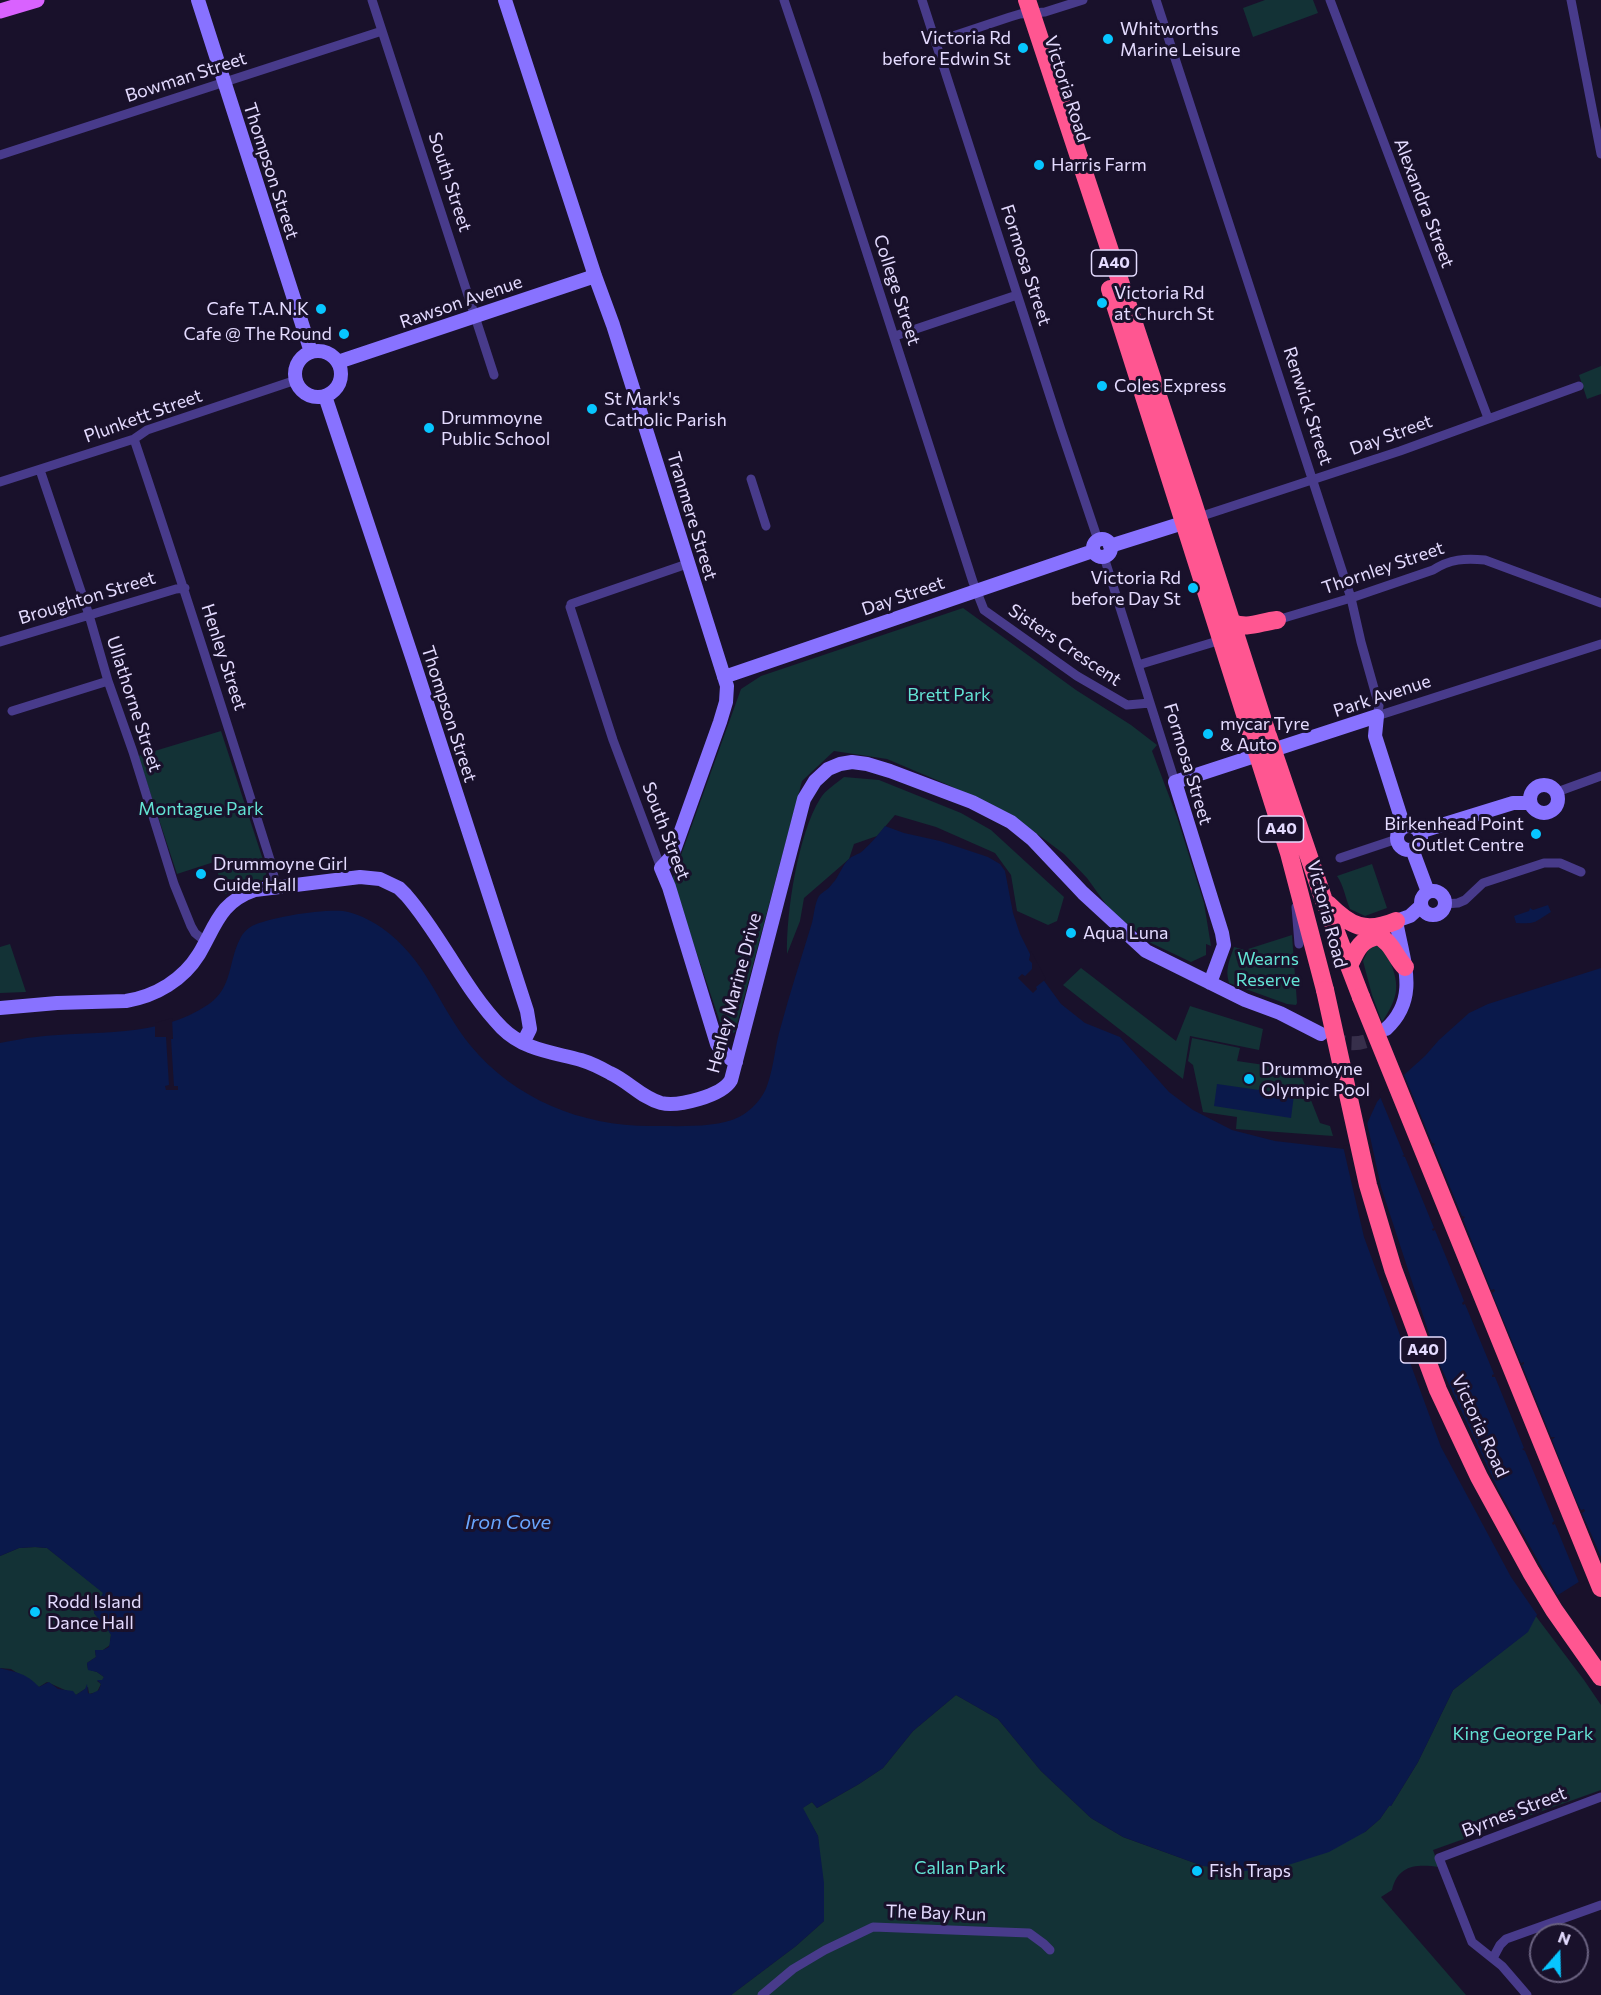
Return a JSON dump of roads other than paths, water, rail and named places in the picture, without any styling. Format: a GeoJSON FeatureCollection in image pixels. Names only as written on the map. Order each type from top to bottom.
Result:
{"type":"FeatureCollection","features":[{"type":"Feature","properties":{"kind":"highway","name":"Victoria Road"},"geometry":{"type":"LineString","coordinates":[[1024,7],[1190,520],[1221,640],[1361,997],[1601,1588]]}},
{"type":"Feature","properties":{"kind":"highway","name":"Victoria Road"},"geometry":{"type":"LineString","coordinates":[[1190,520],[1230,622],[1266,753],[1325,990],[1368,1185],[1393,1269],[1438,1390],[1479,1477],[1531,1572],[1601,1677]]}},
{"type":"Feature","properties":{"kind":"highway"},"geometry":{"type":"LineString","coordinates":[[1230,622],[1248,627],[1276,620]]}},
{"type":"Feature","properties":{"kind":"highway"},"geometry":{"type":"LineString","coordinates":[[1323,898],[1343,919],[1352,924],[1374,927],[1396,921]]}},
{"type":"Feature","properties":{"kind":"highway"},"geometry":{"type":"LineString","coordinates":[[1350,966],[1357,949],[1365,939],[1378,936],[1390,944],[1397,959],[1405,967]]}},
{"type":"Feature","properties":{"kind":"main road"},"geometry":{"type":"LineString","coordinates":[[0,11],[36,0]]}},
{"type":"Feature","properties":{"kind":"street","name":"Thompson Street"},"geometry":{"type":"LineString","coordinates":[[198,0],[311,352]]}},
{"type":"Feature","properties":{"kind":"street","name":"South Street"},"geometry":{"type":"LineString","coordinates":[[372,0],[494,375]]}},
{"type":"Feature","properties":{"kind":"street","name":"Tranmere Street"},"geometry":{"type":"LineString","coordinates":[[505,0],[613,325],[728,692],[720,722],[672,856],[661,868]]}},
{"type":"Feature","properties":{"kind":"street","name":"College Street"},"geometry":{"type":"LineString","coordinates":[[784,0],[976,590]]}},
{"type":"Feature","properties":{"kind":"street","name":"Formosa Street"},"geometry":{"type":"LineString","coordinates":[[922,0],[1101,549],[1222,933],[1224,945],[1210,983]]}},
{"type":"Feature","properties":{"kind":"street"},"geometry":{"type":"LineString","coordinates":[[936,44],[1024,7],[1045,12],[1083,0]]}},
{"type":"Feature","properties":{"kind":"street","name":"Renwick Street"},"geometry":{"type":"LineString","coordinates":[[1156,0],[1351,598],[1379,706],[1375,736],[1401,833]]}},
{"type":"Feature","properties":{"kind":"street","name":"Alexandra Street"},"geometry":{"type":"LineString","coordinates":[[1330,0],[1488,418]]}},
{"type":"Feature","properties":{"kind":"street"},"geometry":{"type":"LineString","coordinates":[[1570,0],[1601,154]]}},
{"type":"Feature","properties":{"kind":"street","name":"Bowman Street"},"geometry":{"type":"LineString","coordinates":[[0,155],[382,31]]}},
{"type":"Feature","properties":{"kind":"street","name":"Rawson Avenue"},"geometry":{"type":"LineString","coordinates":[[338,362],[595,276]]}},
{"type":"Feature","properties":{"kind":"street"},"geometry":{"type":"LineString","coordinates":[[895,336],[1017,295]]}},
{"type":"Feature","properties":{"kind":"street"},"geometry":{"type":"LineString","coordinates":[[311,352],[326,352],[338,362],[341,369],[340,382],[331,393],[325,396],[304,392],[292,381],[300,360],[311,352]]}},
{"type":"Feature","properties":{"kind":"street","name":"Plunkett Street"},"geometry":{"type":"LineString","coordinates":[[0,482],[134,439],[147,430],[292,381]]}},
{"type":"Feature","properties":{"kind":"street","name":"Day Street"},"geometry":{"type":"LineString","coordinates":[[724,677],[976,590],[1400,451],[1580,386]]}},
{"type":"Feature","properties":{"kind":"street","name":"Thompson Street"},"geometry":{"type":"LineString","coordinates":[[325,396],[527,1011],[530,1029],[523,1043]]}},
{"type":"Feature","properties":{"kind":"street","name":"Henley Street"},"geometry":{"type":"LineString","coordinates":[[134,439],[272,866],[276,888]]}},
{"type":"Feature","properties":{"kind":"street","name":"Ullathorne Street"},"geometry":{"type":"LineString","coordinates":[[40,470],[89,615],[174,884],[191,926],[195,933],[206,942]]}},
{"type":"Feature","properties":{"kind":"street"},"geometry":{"type":"LineString","coordinates":[[751,479],[766,526]]}},
{"type":"Feature","properties":{"kind":"street","name":"Thornley Street"},"geometry":{"type":"LineString","coordinates":[[1276,620],[1433,570],[1444,562],[1465,558],[1485,560],[1601,603]]}},
{"type":"Feature","properties":{"kind":"street","name":"South Street"},"geometry":{"type":"LineString","coordinates":[[687,564],[571,605],[613,740],[669,887],[717,1044],[730,1060],[736,1062]]}},
{"type":"Feature","properties":{"kind":"street","name":"Broughton Street"},"geometry":{"type":"LineString","coordinates":[[0,642],[184,588]]}},
{"type":"Feature","properties":{"kind":"street","name":"Sisters Crescent"},"geometry":{"type":"LineString","coordinates":[[976,590],[984,610],[1077,676],[1126,705],[1150,703]]}},
{"type":"Feature","properties":{"kind":"street"},"geometry":{"type":"LineString","coordinates":[[1138,665],[1221,640]]}},
{"type":"Feature","properties":{"kind":"street","name":"Park Avenue"},"geometry":{"type":"LineString","coordinates":[[1175,782],[1601,644]]}},
{"type":"Feature","properties":{"kind":"street"},"geometry":{"type":"LineString","coordinates":[[12,711],[108,681]]}},
{"type":"Feature","properties":{"kind":"street","name":"Henley Marine Drive"},"geometry":{"type":"LineString","coordinates":[[0,1008],[139,999],[168,986],[190,967],[219,916],[234,899],[255,890],[360,877],[380,879],[399,888],[413,903],[461,976],[504,1030],[523,1043],[547,1053],[584,1061],[622,1078],[646,1096],[660,1103],[685,1103],[722,1090],[731,1080],[804,799],[821,775],[840,764],[852,762],[890,771],[972,802],[1011,822],[1146,951],[1321,1034]]}},
{"type":"Feature","properties":{"kind":"street"},"geometry":{"type":"LineString","coordinates":[[1557,792],[1601,776]]}},
{"type":"Feature","properties":{"kind":"street"},"geometry":{"type":"LineString","coordinates":[[1545,784],[1557,792],[1556,806],[1549,812],[1539,812],[1530,803],[1530,794],[1536,786],[1545,784]]}},
{"type":"Feature","properties":{"kind":"street"},"geometry":{"type":"LineString","coordinates":[[1419,832],[1513,803],[1530,803]]}},
{"type":"Feature","properties":{"kind":"street"},"geometry":{"type":"LineString","coordinates":[[1340,858],[1401,833],[1411,826],[1419,832]]}},
{"type":"Feature","properties":{"kind":"street"},"geometry":{"type":"LineString","coordinates":[[1412,849],[1419,843],[1419,832]]}},
{"type":"Feature","properties":{"kind":"street"},"geometry":{"type":"LineString","coordinates":[[1401,833],[1401,846],[1412,849]]}},
{"type":"Feature","properties":{"kind":"street"},"geometry":{"type":"LineString","coordinates":[[1412,849],[1428,892]]}},
{"type":"Feature","properties":{"kind":"street"},"geometry":{"type":"LineString","coordinates":[[1445,904],[1465,900],[1483,883],[1544,863],[1560,863],[1581,872]]}},
{"type":"Feature","properties":{"kind":"street"},"geometry":{"type":"LineString","coordinates":[[1424,910],[1421,899],[1428,892],[1435,891],[1441,894],[1445,904]]}},
{"type":"Feature","properties":{"kind":"street"},"geometry":{"type":"LineString","coordinates":[[1296,903],[1299,944]]}},
{"type":"Feature","properties":{"kind":"street"},"geometry":{"type":"LineString","coordinates":[[1386,1029],[1397,1017],[1405,1002],[1407,991],[1396,921],[1424,910],[1433,915],[1439,913],[1445,904]]}},
{"type":"Feature","properties":{"kind":"street"},"geometry":{"type":"LineString","coordinates":[[1400,942],[1424,910]]}},
{"type":"Feature","properties":{"kind":"street","name":"Byrnes Street"},"geometry":{"type":"LineString","coordinates":[[1493,1958],[1470,1938],[1439,1858],[1601,1797]]}},
{"type":"Feature","properties":{"kind":"street"},"geometry":{"type":"LineString","coordinates":[[1527,1995],[1493,1958],[1500,1945],[1506,1939],[1601,1905]]}},
{"type":"Feature","properties":{"kind":"street","name":"The Bay Run"},"geometry":{"type":"LineString","coordinates":[[762,1995],[793,1969],[825,1950],[873,1927],[1029,1933],[1050,1950]]}},
{"type":"Feature","properties":{"kind":"water","name":"Iron Cove"},"geometry":{"type":"Polygon","coordinates":[[[885,826],[940,841],[988,857],[1000,864],[1005,871],[1013,913],[1020,934],[1042,978],[1061,1004],[1085,1023],[1120,1037],[1169,1092],[1193,1110],[1232,1130],[1275,1141],[1344,1149],[1360,1139],[1377,1102],[1385,1092],[1469,1013],[1488,1004],[1601,968],[1601,1580],[1593,1573],[1542,1605],[1528,1632],[1453,1690],[1418,1762],[1391,1806],[1380,1819],[1365,1832],[1329,1852],[1285,1866],[1244,1871],[1203,1866],[1123,1837],[1091,1818],[1041,1771],[998,1719],[956,1695],[913,1731],[883,1768],[817,1808],[812,1802],[803,1808],[818,1836],[824,1883],[824,1921],[796,1946],[731,1995],[0,1995],[0,1668],[26,1676],[39,1687],[49,1682],[58,1689],[73,1691],[76,1695],[85,1689],[87,1684],[88,1693],[91,1694],[99,1690],[101,1684],[97,1680],[102,1680],[104,1677],[88,1670],[87,1663],[96,1657],[95,1650],[109,1647],[111,1635],[108,1630],[101,1628],[100,1621],[94,1613],[100,1607],[99,1600],[103,1593],[47,1548],[19,1548],[0,1556],[0,1043],[36,1037],[125,1031],[169,1023],[189,1015],[217,997],[226,982],[240,939],[250,927],[296,914],[343,911],[368,920],[397,940],[421,968],[470,1045],[508,1081],[530,1095],[577,1115],[602,1122],[628,1125],[698,1126],[730,1121],[748,1111],[760,1100],[765,1091],[784,1013],[819,896],[834,881],[851,857],[860,853],[885,826]]]}},
{"type":"Feature","properties":{"kind":"water"},"geometry":{"type":"Polygon","coordinates":[[[1548,905],[1551,912],[1538,920],[1532,923],[1516,923],[1514,916],[1529,911],[1530,908],[1533,910],[1548,905]]]}},
{"type":"Feature","properties":{"kind":"water"},"geometry":{"type":"Polygon","coordinates":[[[1217,1084],[1294,1095],[1291,1118],[1214,1106],[1217,1084]]]}},
{"type":"Feature","properties":{"kind":"tunnel"},"geometry":{"type":"LineString","coordinates":[[1331,1039],[1345,1043],[1358,1043],[1370,1040],[1383,1032]]}},
{"type":"Feature","properties":{"kind":"place","name":"Whitworths Marine Leisure"},"geometry":{"type":"Point","coordinates":[1108,39]}},
{"type":"Feature","properties":{"kind":"place","name":"Victoria Rd before Edwin St"},"geometry":{"type":"Point","coordinates":[1023,48]}},
{"type":"Feature","properties":{"kind":"place","name":"Harris Farm"},"geometry":{"type":"Point","coordinates":[1039,165]}},
{"type":"Feature","properties":{"kind":"place","name":"Victoria Rd at Church St"},"geometry":{"type":"Point","coordinates":[1102,303]}},
{"type":"Feature","properties":{"kind":"place","name":"Cafe T.A.N.K"},"geometry":{"type":"Point","coordinates":[321,309]}},
{"type":"Feature","properties":{"kind":"place","name":"Cafe @ The Round"},"geometry":{"type":"Point","coordinates":[344,334]}},
{"type":"Feature","properties":{"kind":"place","name":"Coles Express"},"geometry":{"type":"Point","coordinates":[1102,386]}},
{"type":"Feature","properties":{"kind":"place","name":"St Mark's Catholic Parish"},"geometry":{"type":"Point","coordinates":[592,409]}},
{"type":"Feature","properties":{"kind":"place","name":"Drummoyne Public School"},"geometry":{"type":"Point","coordinates":[429,428]}},
{"type":"Feature","properties":{"kind":"place","name":"Victoria Rd before Day St"},"geometry":{"type":"Point","coordinates":[1193,588]}},
{"type":"Feature","properties":{"kind":"place","name":"mycar Tyre & Auto"},"geometry":{"type":"Point","coordinates":[1208,734]}},
{"type":"Feature","properties":{"kind":"place","name":"Birkenhead Point Outlet Centre"},"geometry":{"type":"Point","coordinates":[1536,834]}},
{"type":"Feature","properties":{"kind":"place","name":"Drummoyne Girl Guide Hall"},"geometry":{"type":"Point","coordinates":[201,874]}},
{"type":"Feature","properties":{"kind":"place","name":"Aqua Luna"},"geometry":{"type":"Point","coordinates":[1071,933]}},
{"type":"Feature","properties":{"kind":"place","name":"Drummoyne Olympic Pool"},"geometry":{"type":"Point","coordinates":[1249,1079]}},
{"type":"Feature","properties":{"kind":"place","name":"Rodd Island Dance Hall"},"geometry":{"type":"Point","coordinates":[35,1612]}},
{"type":"Feature","properties":{"kind":"place","name":"Fish Traps"},"geometry":{"type":"Point","coordinates":[1197,1871]}},
{"type":"Feature","properties":{"kind":"park label","name":"Brett Park"},"geometry":{"type":"Point","coordinates":[949,695]}},
{"type":"Feature","properties":{"kind":"park label","name":"Montague Park"},"geometry":{"type":"Point","coordinates":[201,809]}},
{"type":"Feature","properties":{"kind":"park label","name":"Wearns Reserve"},"geometry":{"type":"Point","coordinates":[1268,969]}},
{"type":"Feature","properties":{"kind":"park label","name":"King George Park"},"geometry":{"type":"Point","coordinates":[1523,1734]}},
{"type":"Feature","properties":{"kind":"park label","name":"Callan Park"},"geometry":{"type":"Point","coordinates":[960,1868]}}]}
